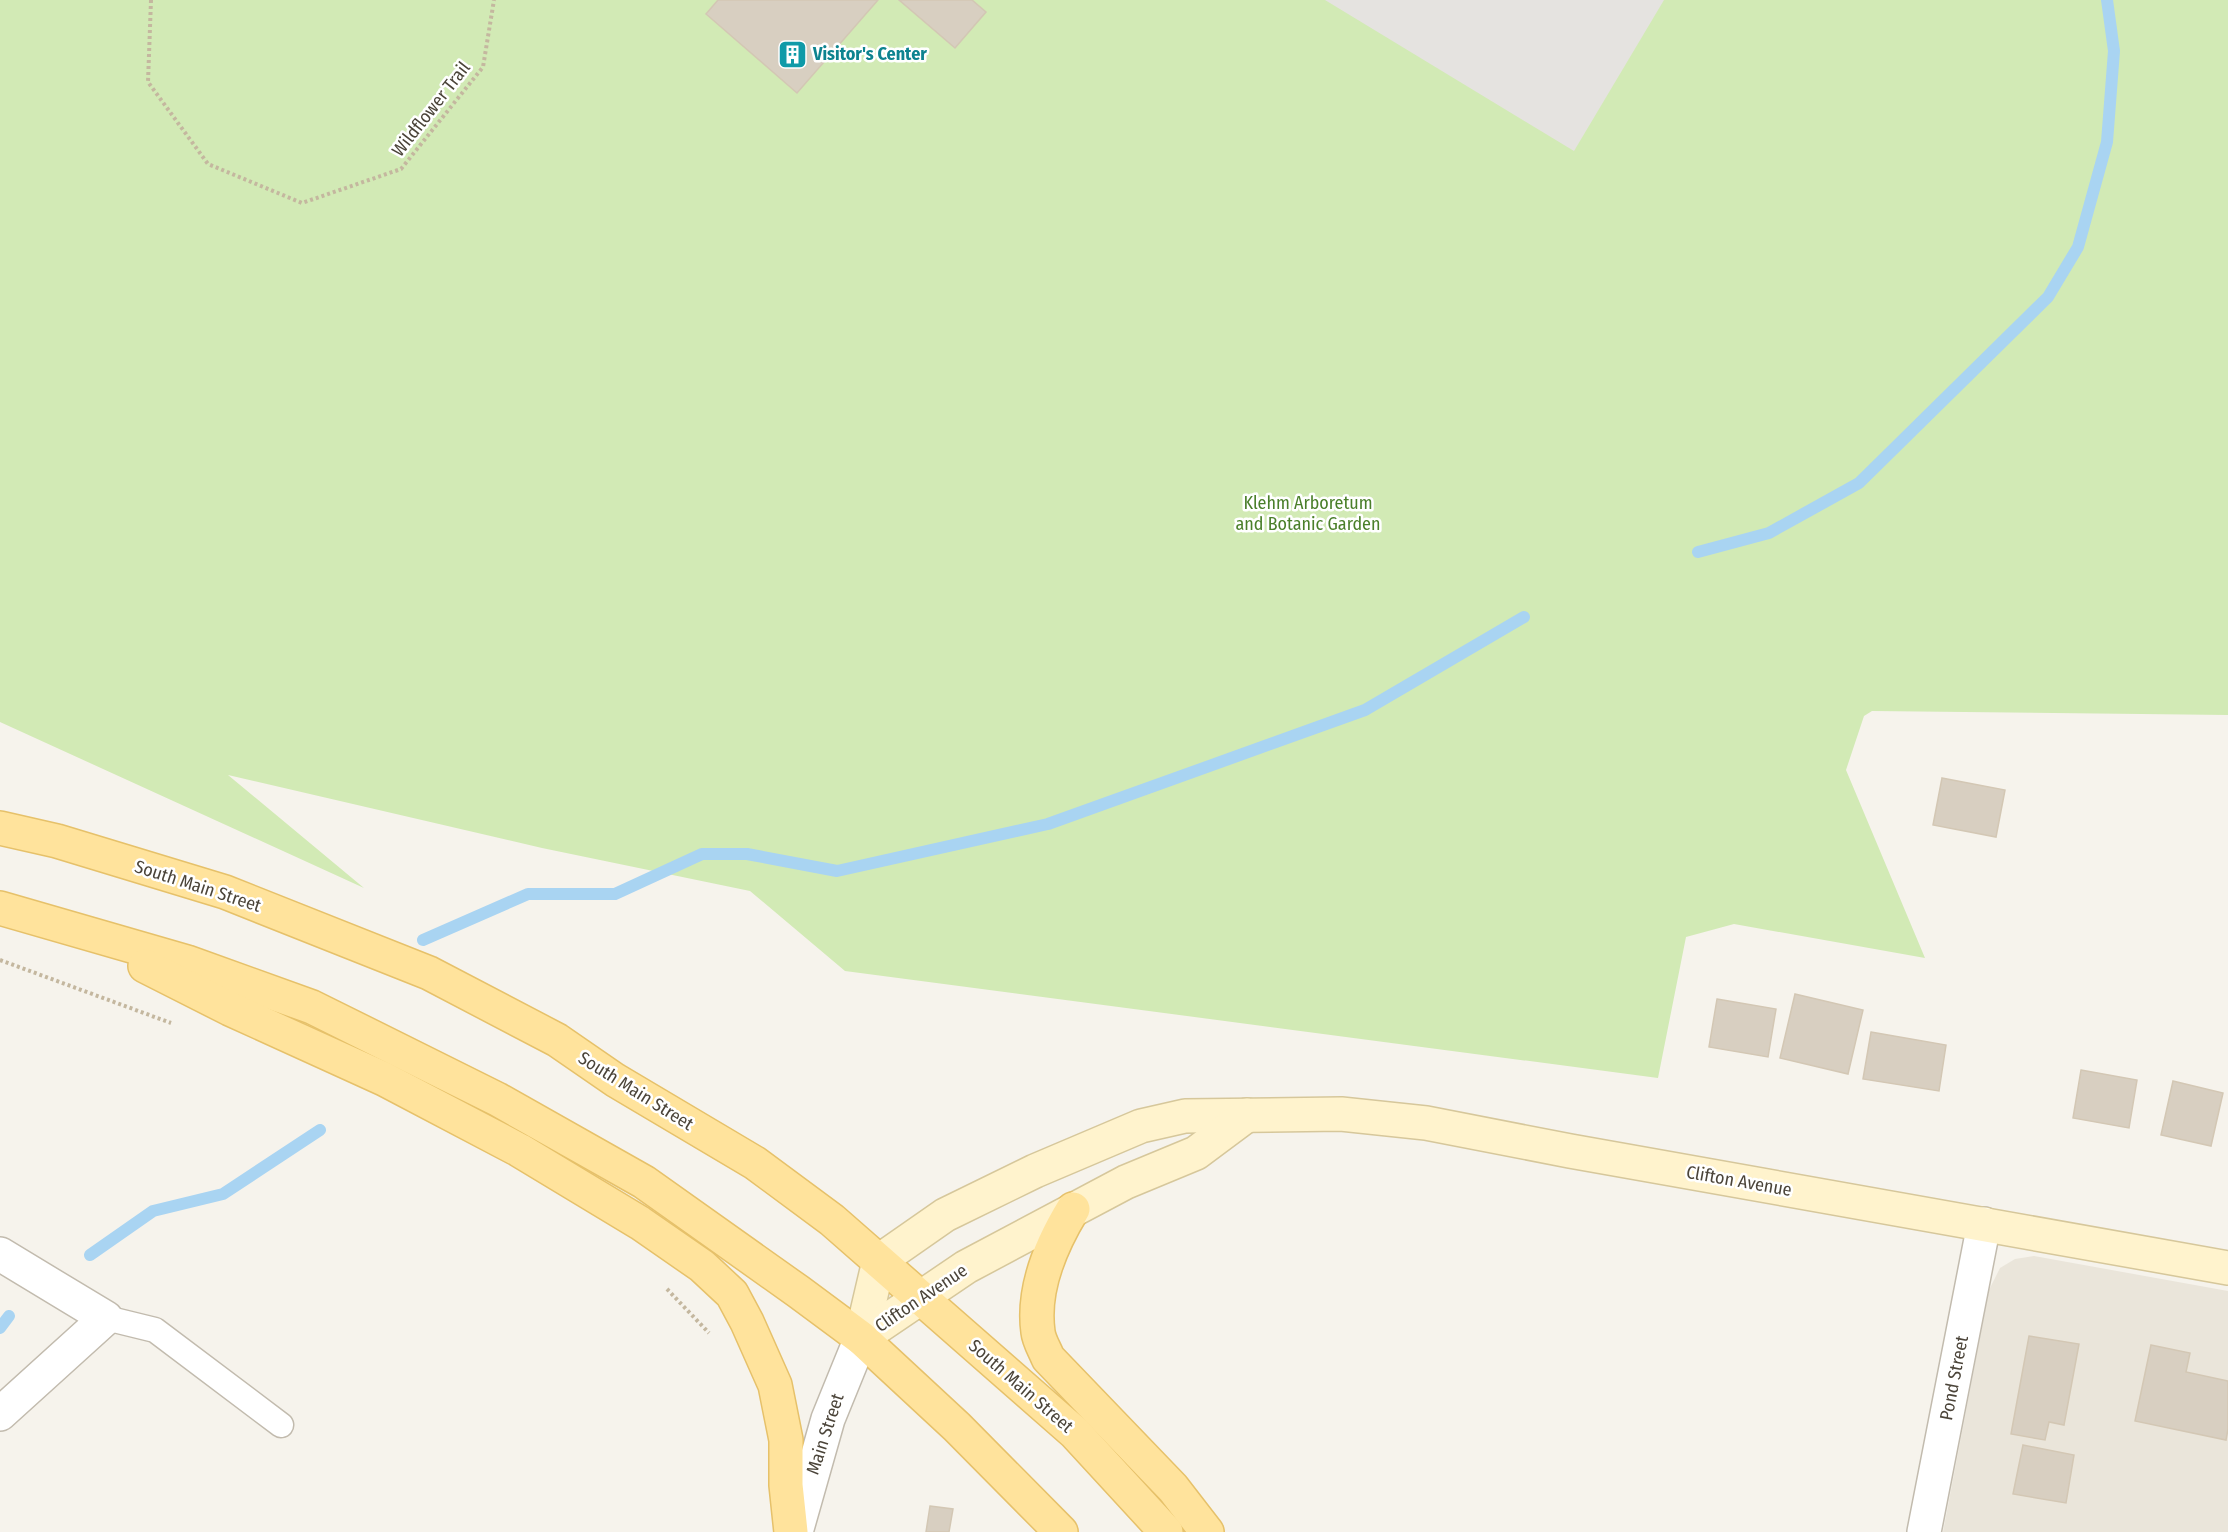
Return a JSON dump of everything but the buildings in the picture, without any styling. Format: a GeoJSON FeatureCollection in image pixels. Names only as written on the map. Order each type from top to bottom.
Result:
{"type":"FeatureCollection","features":[{"type":"Feature","properties":{"kind":"main road","name":"South Main Street"},"geometry":{"type":"LineString","coordinates":[[0,828],[57,841],[225,892],[429,973],[557,1040],[615,1080],[755,1163],[832,1220],[1075,1433],[1166,1532]]}},
{"type":"Feature","properties":{"kind":"main road"},"geometry":{"type":"LineString","coordinates":[[0,908],[187,962],[312,1007],[498,1099],[644,1182],[861,1338],[957,1427],[1061,1532]]}},
{"type":"Feature","properties":{"kind":"main road"},"geometry":{"type":"LineString","coordinates":[[74,930],[230,1009],[384,1079],[519,1150],[640,1223],[702,1266],[732,1294],[775,1385],[786,1440],[786,1485],[791,1532]]}},
{"type":"Feature","properties":{"kind":"main road"},"geometry":{"type":"LineString","coordinates":[[1073,1209],[1058,1233],[1045,1266],[1039,1298],[1038,1333],[1048,1358],[1173,1488],[1207,1532]]}},
{"type":"Feature","properties":{"kind":"street","name":"Clifton Avenue"},"geometry":{"type":"LineString","coordinates":[[861,1338],[879,1261],[945,1215],[1035,1171],[1141,1126],[1185,1116],[1341,1114],[1426,1123],[1570,1151],[2228,1268]]}},
{"type":"Feature","properties":{"kind":"street","name":"Clifton Avenue"},"geometry":{"type":"LineString","coordinates":[[861,1338],[966,1267],[1126,1182],[1196,1153],[1247,1115]]}},
{"type":"Feature","properties":{"kind":"street","name":"Pond Street"},"geometry":{"type":"LineString","coordinates":[[1924,1532],[1984,1224]]}},
{"type":"Feature","properties":{"kind":"street"},"geometry":{"type":"LineString","coordinates":[[0,1254],[106,1318],[0,1414]]}},
{"type":"Feature","properties":{"kind":"street","name":"Main Street"},"geometry":{"type":"LineString","coordinates":[[796,1532],[828,1419],[861,1338]]}},
{"type":"Feature","properties":{"kind":"lane"},"geometry":{"type":"LineString","coordinates":[[106,1318],[155,1330],[281,1425]]}},
{"type":"Feature","properties":{"kind":"path","name":"Wildflower Trail"},"geometry":{"type":"LineString","coordinates":[[151,0],[148,82],[208,164],[302,203],[401,169],[483,67],[494,0]]}},
{"type":"Feature","properties":{"kind":"path"},"geometry":{"type":"LineString","coordinates":[[0,960],[181,1027]]}},
{"type":"Feature","properties":{"kind":"path"},"geometry":{"type":"LineString","coordinates":[[664,1286],[711,1335]]}},
{"type":"Feature","properties":{"kind":"shaded area"},"geometry":{"type":"Polygon","coordinates":[[[1325,0],[1664,0],[1574,151],[1325,0]]]}},
{"type":"Feature","properties":{"kind":"shaded area"},"geometry":{"type":"Polygon","coordinates":[[[2034,1256],[2228,1291],[2228,1532],[1943,1532],[1989,1290],[2000,1268],[2015,1259],[2034,1256]]]}},
{"type":"Feature","properties":{"kind":"green space","name":"Klehm Arboretum and Botanic Garden"},"geometry":{"type":"Polygon","coordinates":[[[0,0],[2228,0],[2228,715],[1872,711],[1864,716],[1846,770],[1925,958],[1734,924],[1686,937],[1658,1078],[845,971],[750,891],[542,848],[228,775],[364,888],[0,722],[0,0]]]}},
{"type":"Feature","properties":{"kind":"waterway"},"geometry":{"type":"LineString","coordinates":[[1698,552],[1769,533],[1859,483],[2048,297],[2078,247],[2107,142],[2114,51],[2107,0]]}},
{"type":"Feature","properties":{"kind":"waterway"},"geometry":{"type":"LineString","coordinates":[[423,940],[528,894],[615,894],[702,854],[747,854],[837,871],[1048,824],[1365,710],[1524,617]]}},
{"type":"Feature","properties":{"kind":"waterway"},"geometry":{"type":"LineString","coordinates":[[90,1255],[153,1211],[223,1194],[320,1130]]}},
{"type":"Feature","properties":{"kind":"waterway"},"geometry":{"type":"LineString","coordinates":[[0,1328],[9,1316]]}},
{"type":"Feature","properties":{"kind":"place","name":"Visitor's Center"},"geometry":{"type":"Point","coordinates":[792,54]}}]}
